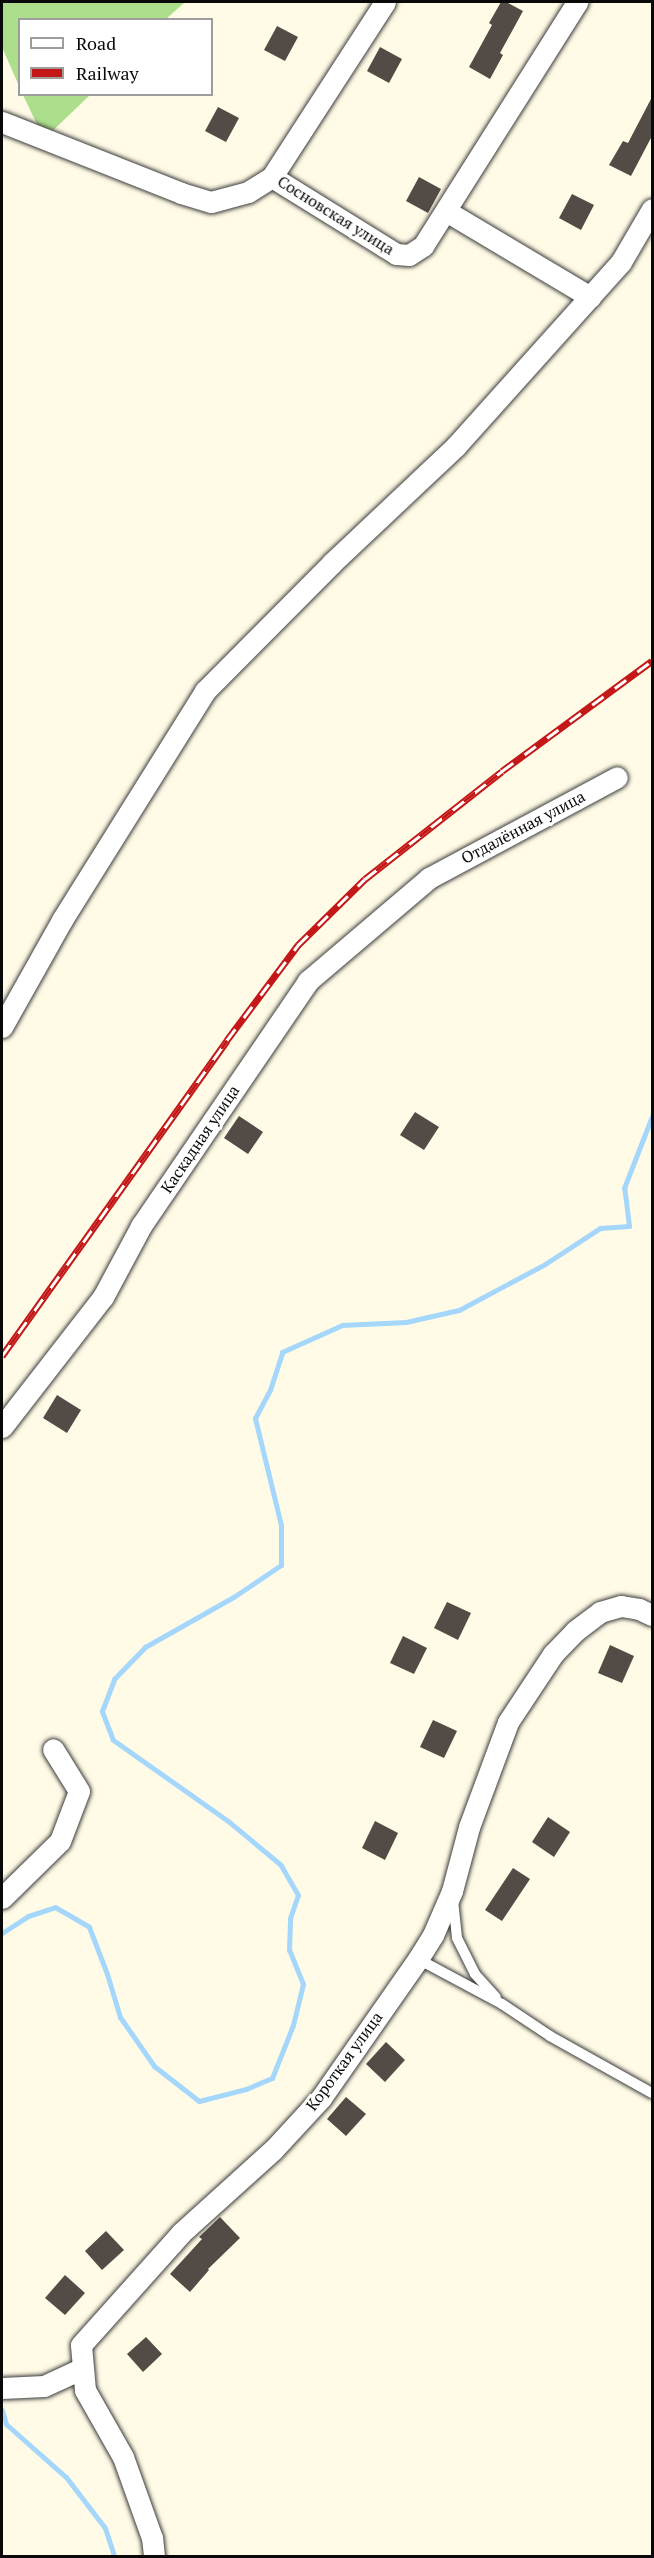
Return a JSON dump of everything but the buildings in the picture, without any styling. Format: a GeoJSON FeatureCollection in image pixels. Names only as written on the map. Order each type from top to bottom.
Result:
{"type":"FeatureCollection","features":[{"type":"Feature","properties":{"kind":"street","name":"Сосновская улица"},"geometry":{"type":"LineString","coordinates":[[385,2],[272,177],[396,254],[409,255],[423,246],[577,2]]}},
{"type":"Feature","properties":{"kind":"street"},"geometry":{"type":"LineString","coordinates":[[2,122],[181,194],[211,202],[248,192],[272,177]]}},
{"type":"Feature","properties":{"kind":"street"},"geometry":{"type":"LineString","coordinates":[[4,1022],[62,920],[205,692],[332,563],[456,446],[621,262],[652,209]]}},
{"type":"Feature","properties":{"kind":"street"},"geometry":{"type":"LineString","coordinates":[[446,211],[590,297]]}},
{"type":"Feature","properties":{"kind":"street","name":"Отдалённая улица"},"geometry":{"type":"LineString","coordinates":[[429,878],[617,777]]}},
{"type":"Feature","properties":{"kind":"street","name":"Каскадная улица"},"geometry":{"type":"LineString","coordinates":[[2,1427],[102,1296],[141,1226],[308,981],[429,878]]}},
{"type":"Feature","properties":{"kind":"street","name":"Короткая улица"},"geometry":{"type":"LineString","coordinates":[[154,2556],[152,2538],[123,2457],[85,2390],[81,2369],[81,2345],[181,2233],[273,2150],[321,2098],[418,1959],[452,1891],[469,1827],[508,1722],[553,1654],[575,1631],[600,1612],[621,1606],[639,1609],[652,1615]]}},
{"type":"Feature","properties":{"kind":"street"},"geometry":{"type":"LineString","coordinates":[[2,1898],[60,1841],[79,1791],[53,1749]]}},
{"type":"Feature","properties":{"kind":"street"},"geometry":{"type":"LineString","coordinates":[[2,2388],[44,2386],[81,2369]]}},
{"type":"Feature","properties":{"kind":"lane"},"geometry":{"type":"LineString","coordinates":[[452,1891],[457,1938],[475,1974],[502,2004]]}},
{"type":"Feature","properties":{"kind":"lane"},"geometry":{"type":"LineString","coordinates":[[418,1959],[502,2004],[550,2036],[652,2092]]}},
{"type":"Feature","properties":{"kind":"green space"},"geometry":{"type":"Polygon","coordinates":[[[2,2],[185,2],[167,18],[18,18],[18,84],[2,47],[2,2]]]}},
{"type":"Feature","properties":{"kind":"green space"},"geometry":{"type":"Polygon","coordinates":[[[23,96],[89,96],[44,139],[23,96]]]}},
{"type":"Feature","properties":{"kind":"waterway"},"geometry":{"type":"LineString","coordinates":[[2,1933],[28,1916],[55,1907],[89,1927],[120,2017],[154,2066],[199,2101],[246,2089],[272,2078],[293,2025],[303,1984],[289,1950],[290,1918],[298,1895],[281,1865],[228,1821],[113,1740],[102,1711],[114,1679],[145,1647],[235,1596],[281,1565],[281,1525],[255,1418],[270,1390],[282,1352],[342,1325],[406,1322],[459,1310],[545,1264],[600,1228],[629,1226],[624,1188],[652,1116]]}},
{"type":"Feature","properties":{"kind":"waterway"},"geometry":{"type":"LineString","coordinates":[[2,2410],[6,2424],[66,2477],[105,2528],[114,2556]]}},
{"type":"Feature","properties":{"kind":"railway"},"geometry":{"type":"LineString","coordinates":[[2,1356],[227,1040],[298,945],[365,879],[502,771],[652,661]]}}]}
